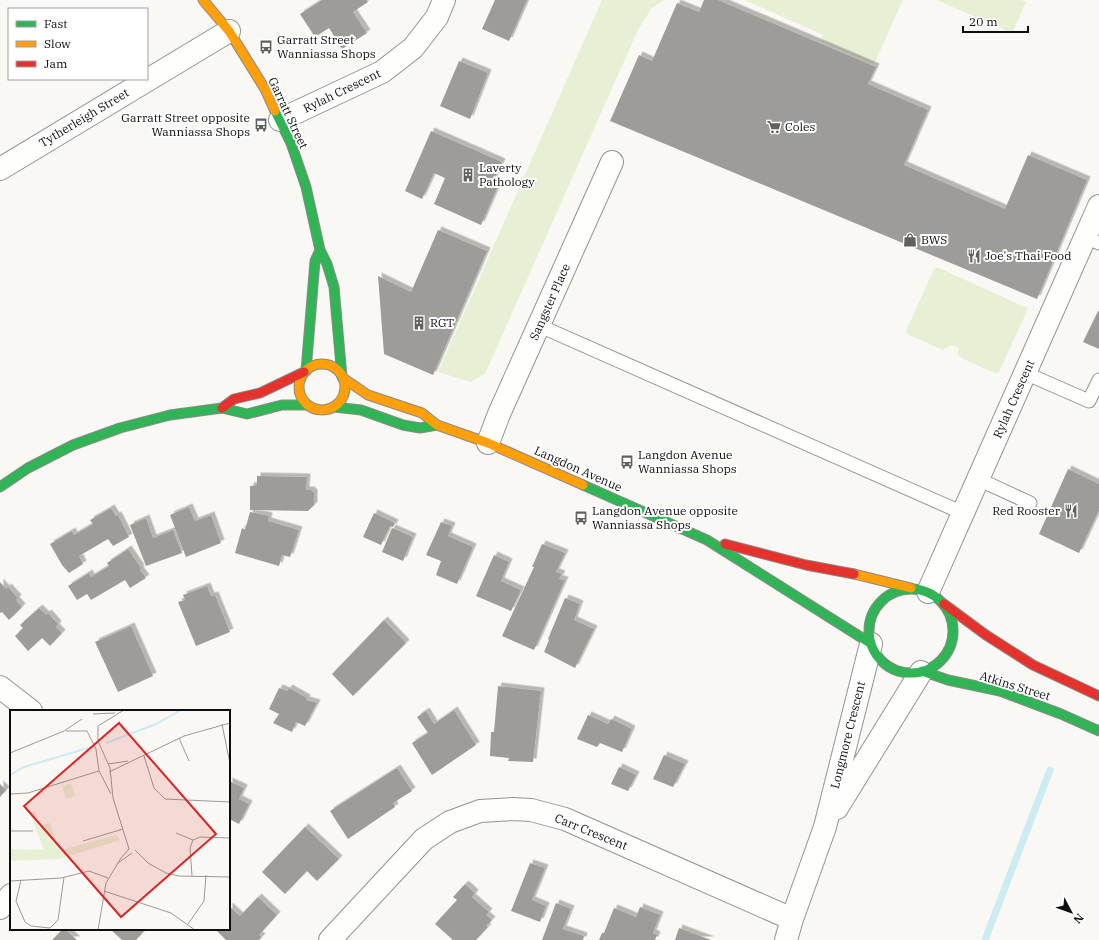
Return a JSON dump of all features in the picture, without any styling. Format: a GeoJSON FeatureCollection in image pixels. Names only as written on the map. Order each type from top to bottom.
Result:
{"type":"FeatureCollection","features":[{"type":"Feature","properties":{"kind":"street","name":"Garratt Street"},"geometry":{"type":"LineString","coordinates":[[203,0],[229,31],[265,89],[291,143],[306,187],[320,250],[327,264],[334,287],[343,378]]}},
{"type":"Feature","properties":{"kind":"street","name":"Rylah Crescent"},"geometry":{"type":"LineString","coordinates":[[280,120],[382,72],[413,48],[437,17],[444,0]]}},
{"type":"Feature","properties":{"kind":"street","name":"Tytherleigh Street"},"geometry":{"type":"LineString","coordinates":[[148,80],[229,31]]}},
{"type":"Feature","properties":{"kind":"street","name":"Tytherleigh Street"},"geometry":{"type":"LineString","coordinates":[[0,169],[148,80]]}},
{"type":"Feature","properties":{"kind":"street","name":"Sangster Place"},"geometry":{"type":"LineString","coordinates":[[488,443],[499,414],[540,326],[612,162]]}},
{"type":"Feature","properties":{"kind":"street","name":"Rylah Crescent"},"geometry":{"type":"LineString","coordinates":[[927,594],[1025,373],[1092,240],[1099,206]]}},
{"type":"Feature","properties":{"kind":"street","name":"Garratt Street"},"geometry":{"type":"LineString","coordinates":[[305,372],[315,261],[320,250]]}},
{"type":"Feature","properties":{"kind":"street"},"geometry":{"type":"LineString","coordinates":[[222,408],[234,399],[260,393],[285,380],[305,372],[313,366],[321,364],[330,366],[337,370],[343,378],[345,386],[344,394],[340,402],[327,410],[313,409],[307,405],[301,398],[299,389],[300,380],[305,372]]}},
{"type":"Feature","properties":{"kind":"street","name":"Langdon Avenue"},"geometry":{"type":"LineString","coordinates":[[343,378],[368,395],[386,402],[422,412],[438,425],[488,443],[707,540],[871,643]]}},
{"type":"Feature","properties":{"kind":"street"},"geometry":{"type":"LineString","coordinates":[[0,487],[28,468],[73,445],[120,428],[170,415],[222,408],[247,414],[282,405],[307,405]]}},
{"type":"Feature","properties":{"kind":"street","name":"Langdon Avenue"},"geometry":{"type":"LineString","coordinates":[[334,407],[361,410],[403,425],[420,428],[438,425]]}},
{"type":"Feature","properties":{"kind":"street","name":"Langdon Avenue"},"geometry":{"type":"LineString","coordinates":[[707,540],[806,565],[861,575],[927,594]]}},
{"type":"Feature","properties":{"kind":"street"},"geometry":{"type":"LineString","coordinates":[[894,592],[927,594],[949,613],[953,624],[953,637],[943,658],[934,666],[922,671],[910,673],[890,667],[875,653],[871,643],[869,632],[870,621],[874,610],[881,601],[894,592]]}},
{"type":"Feature","properties":{"kind":"street","name":"Atkins Street"},"geometry":{"type":"LineString","coordinates":[[927,594],[986,635],[1033,665],[1099,696]]}},
{"type":"Feature","properties":{"kind":"street","name":"Longmore Crescent"},"geometry":{"type":"LineString","coordinates":[[786,940],[825,827],[871,643]]}},
{"type":"Feature","properties":{"kind":"street","name":"Atkins Street"},"geometry":{"type":"LineString","coordinates":[[922,671],[948,680],[1000,691],[1062,714],[1099,731]]}},
{"type":"Feature","properties":{"kind":"street","name":"Longmore Crescent"},"geometry":{"type":"LineString","coordinates":[[825,827],[922,671]]}},
{"type":"Feature","properties":{"kind":"street"},"geometry":{"type":"LineString","coordinates":[[0,687],[30,710]]}},
{"type":"Feature","properties":{"kind":"street","name":"Carr Crescent"},"geometry":{"type":"LineString","coordinates":[[330,940],[424,839],[450,822],[480,811],[513,809],[531,810],[565,819],[792,919]]}},
{"type":"Feature","properties":{"kind":"street"},"geometry":{"type":"LineString","coordinates":[[0,908],[10,896]]}},
{"type":"Feature","properties":{"kind":"lane"},"geometry":{"type":"LineString","coordinates":[[540,326],[963,514]]}},
{"type":"Feature","properties":{"kind":"lane"},"geometry":{"type":"LineString","coordinates":[[1025,373],[1089,401],[1099,380]]}},
{"type":"Feature","properties":{"kind":"lane"},"geometry":{"type":"LineString","coordinates":[[978,480],[1030,503]]}},
{"type":"Feature","properties":{"kind":"green space"},"geometry":{"type":"Polygon","coordinates":[[[602,0],[664,0],[651,9],[638,30],[485,374],[471,382],[438,372],[602,0]]]}},
{"type":"Feature","properties":{"kind":"green space"},"geometry":{"type":"Polygon","coordinates":[[[745,0],[903,0],[874,64],[821,41],[823,35],[745,0]]]}},
{"type":"Feature","properties":{"kind":"green space"},"geometry":{"type":"Polygon","coordinates":[[[937,0],[1021,0],[1026,2],[1012,33],[937,0]]]}},
{"type":"Feature","properties":{"kind":"green space"},"geometry":{"type":"Polygon","coordinates":[[[937,267],[1027,308],[1027,311],[997,374],[961,358],[958,355],[958,348],[956,346],[952,345],[943,350],[907,334],[906,331],[934,269],[937,267]]]}},
{"type":"Feature","properties":{"kind":"building"},"geometry":{"type":"Polygon","coordinates":[[[322,0],[366,0],[368,2],[353,12],[367,33],[342,49],[329,28],[315,37],[300,14],[322,0]]]}},
{"type":"Feature","properties":{"kind":"building"},"geometry":{"type":"Polygon","coordinates":[[[495,0],[527,0],[509,41],[482,29],[495,0]]]}},
{"type":"Feature","properties":{"kind":"building"},"geometry":{"type":"Polygon","coordinates":[[[704,0],[718,0],[876,67],[868,84],[928,110],[904,165],[1005,209],[1028,155],[1087,180],[1037,299],[610,121],[639,55],[652,61],[677,3],[699,12],[704,0]]]}},
{"type":"Feature","properties":{"kind":"building"},"geometry":{"type":"Polygon","coordinates":[[[459,61],[488,73],[470,119],[440,106],[459,61]]]}},
{"type":"Feature","properties":{"kind":"building","name":"Laverty Pathology"},"geometry":{"type":"Polygon","coordinates":[[[431,131],[502,162],[492,183],[498,186],[481,225],[434,204],[445,178],[434,173],[422,199],[405,191],[431,131]]]}},
{"type":"Feature","properties":{"kind":"building","name":"RGT"},"geometry":{"type":"Polygon","coordinates":[[[438,230],[487,251],[433,375],[384,354],[378,276],[411,292],[438,230]]]}},
{"type":"Feature","properties":{"kind":"building"},"geometry":{"type":"Polygon","coordinates":[[[1099,311],[1099,349],[1083,342],[1099,311]]]}},
{"type":"Feature","properties":{"kind":"building"},"geometry":{"type":"Polygon","coordinates":[[[1068,469],[1099,484],[1099,510],[1079,553],[1039,534],[1068,469]]]}},
{"type":"Feature","properties":{"kind":"building"},"geometry":{"type":"Polygon","coordinates":[[[257,476],[307,477],[306,490],[311,490],[314,493],[314,505],[308,511],[250,510],[250,486],[257,485],[257,476]]]}},
{"type":"Feature","properties":{"kind":"building"},"geometry":{"type":"Polygon","coordinates":[[[189,507],[195,521],[211,515],[221,543],[186,557],[170,515],[189,507]]]}},
{"type":"Feature","properties":{"kind":"building"},"geometry":{"type":"Polygon","coordinates":[[[111,508],[116,516],[118,515],[129,537],[113,546],[108,539],[79,556],[83,564],[69,573],[62,565],[50,544],[72,531],[74,535],[93,524],[90,520],[111,508]]]}},
{"type":"Feature","properties":{"kind":"building"},"geometry":{"type":"Polygon","coordinates":[[[250,512],[269,516],[268,521],[299,530],[290,557],[282,555],[279,566],[235,553],[242,528],[245,530],[250,512]]]}},
{"type":"Feature","properties":{"kind":"building"},"geometry":{"type":"Polygon","coordinates":[[[374,513],[395,523],[393,527],[390,526],[381,545],[363,537],[374,513]]]}},
{"type":"Feature","properties":{"kind":"building"},"geometry":{"type":"Polygon","coordinates":[[[146,518],[153,538],[173,530],[182,553],[146,566],[130,525],[146,518]]]}},
{"type":"Feature","properties":{"kind":"building"},"geometry":{"type":"Polygon","coordinates":[[[441,522],[452,526],[448,536],[473,547],[457,584],[436,575],[441,561],[426,555],[441,522]]]}},
{"type":"Feature","properties":{"kind":"building"},"geometry":{"type":"Polygon","coordinates":[[[392,528],[413,537],[403,561],[382,552],[392,528]]]}},
{"type":"Feature","properties":{"kind":"building"},"geometry":{"type":"Polygon","coordinates":[[[542,544],[565,553],[556,572],[562,574],[559,579],[565,580],[534,650],[502,636],[534,567],[532,567],[542,544]]]}},
{"type":"Feature","properties":{"kind":"building"},"geometry":{"type":"Polygon","coordinates":[[[128,549],[146,578],[130,588],[125,580],[91,600],[87,594],[77,600],[68,586],[89,573],[91,577],[109,566],[107,563],[128,549]]]}},
{"type":"Feature","properties":{"kind":"building"},"geometry":{"type":"Polygon","coordinates":[[[494,555],[509,562],[501,581],[521,590],[511,611],[476,596],[494,555]]]}},
{"type":"Feature","properties":{"kind":"building"},"geometry":{"type":"Polygon","coordinates":[[[0,582],[6,589],[8,587],[18,598],[16,600],[22,607],[9,620],[2,612],[0,613],[0,582]]]}},
{"type":"Feature","properties":{"kind":"building"},"geometry":{"type":"Polygon","coordinates":[[[207,586],[211,596],[215,595],[230,632],[196,646],[178,602],[185,600],[183,595],[207,586]]]}},
{"type":"Feature","properties":{"kind":"building"},"geometry":{"type":"Polygon","coordinates":[[[565,598],[580,604],[574,620],[594,629],[575,668],[544,652],[565,598]]]}},
{"type":"Feature","properties":{"kind":"building"},"geometry":{"type":"Polygon","coordinates":[[[39,608],[46,615],[48,613],[58,624],[56,627],[62,633],[50,646],[42,638],[28,651],[15,636],[23,628],[20,625],[39,608]]]}},
{"type":"Feature","properties":{"kind":"building"},"geometry":{"type":"Polygon","coordinates":[[[384,620],[406,643],[353,696],[332,674],[384,620]]]}},
{"type":"Feature","properties":{"kind":"building"},"geometry":{"type":"Polygon","coordinates":[[[131,626],[153,676],[118,692],[95,642],[131,626]]]}},
{"type":"Feature","properties":{"kind":"building"},"geometry":{"type":"Polygon","coordinates":[[[498,686],[541,691],[533,762],[508,761],[509,758],[490,756],[491,732],[494,732],[498,686]]]}},
{"type":"Feature","properties":{"kind":"building"},"geometry":{"type":"Polygon","coordinates":[[[279,688],[287,691],[289,688],[307,698],[306,700],[317,703],[305,726],[296,722],[292,732],[273,723],[279,714],[269,709],[279,688]]]}},
{"type":"Feature","properties":{"kind":"building"},"geometry":{"type":"Polygon","coordinates":[[[454,710],[476,745],[432,775],[412,743],[428,733],[417,717],[426,711],[434,724],[454,710]]]}},
{"type":"Feature","properties":{"kind":"building"},"geometry":{"type":"Polygon","coordinates":[[[588,715],[608,724],[611,719],[632,729],[622,752],[600,743],[597,747],[577,739],[588,715]]]}},
{"type":"Feature","properties":{"kind":"building"},"geometry":{"type":"Polygon","coordinates":[[[664,755],[685,764],[673,787],[653,779],[664,755]]]}},
{"type":"Feature","properties":{"kind":"building"},"geometry":{"type":"Polygon","coordinates":[[[619,767],[636,775],[628,791],[611,784],[619,767]]]}},
{"type":"Feature","properties":{"kind":"building"},"geometry":{"type":"Polygon","coordinates":[[[397,768],[412,791],[393,803],[395,807],[348,839],[330,811],[397,768]]]}},
{"type":"Feature","properties":{"kind":"building"},"geometry":{"type":"Polygon","coordinates":[[[230,781],[244,788],[239,799],[249,804],[239,824],[230,820],[230,781]]]}},
{"type":"Feature","properties":{"kind":"building"},"geometry":{"type":"Polygon","coordinates":[[[0,784],[6,790],[0,797],[0,784]]]}},
{"type":"Feature","properties":{"kind":"building"},"geometry":{"type":"Polygon","coordinates":[[[305,827],[339,859],[317,881],[307,871],[285,894],[262,872],[305,827]]]}},
{"type":"Feature","properties":{"kind":"building"},"geometry":{"type":"Polygon","coordinates":[[[530,863],[545,868],[532,900],[546,906],[540,922],[511,911],[530,863]]]}},
{"type":"Feature","properties":{"kind":"building"},"geometry":{"type":"Polygon","coordinates":[[[465,884],[475,893],[472,897],[489,912],[486,915],[492,920],[486,926],[488,927],[476,940],[453,940],[435,924],[457,900],[453,897],[465,884]]]}},
{"type":"Feature","properties":{"kind":"building"},"geometry":{"type":"Polygon","coordinates":[[[258,897],[277,915],[259,935],[262,937],[259,940],[226,940],[216,930],[230,930],[230,907],[240,916],[258,897]]]}},
{"type":"Feature","properties":{"kind":"building"},"geometry":{"type":"Polygon","coordinates":[[[556,903],[571,909],[563,929],[584,936],[583,940],[542,940],[556,903]]]}},
{"type":"Feature","properties":{"kind":"building"},"geometry":{"type":"Polygon","coordinates":[[[640,907],[660,915],[653,933],[657,935],[655,940],[599,940],[602,933],[604,933],[614,908],[636,917],[640,907]]]}},
{"type":"Feature","properties":{"kind":"building"},"geometry":{"type":"Polygon","coordinates":[[[679,928],[711,940],[675,940],[679,928]]]}},
{"type":"Feature","properties":{"kind":"building"},"geometry":{"type":"Polygon","coordinates":[[[62,930],[66,930],[77,940],[52,940],[62,930]]]}},
{"type":"Feature","properties":{"kind":"building"},"geometry":{"type":"Polygon","coordinates":[[[111,930],[145,930],[136,940],[122,940],[111,930]]]}},
{"type":"Feature","properties":{"kind":"waterway"},"geometry":{"type":"LineString","coordinates":[[985,940],[1050,770]]}},
{"type":"Feature","properties":{"kind":"traffic: fast"},"geometry":{"type":"LineString","coordinates":[[275,111],[291,143],[306,187],[320,250],[327,264],[334,287],[342,377]]}},
{"type":"Feature","properties":{"kind":"traffic: fast"},"geometry":{"type":"LineString","coordinates":[[306,371],[315,261],[320,250]]}},
{"type":"Feature","properties":{"kind":"traffic: fast"},"geometry":{"type":"LineString","coordinates":[[0,487],[28,468],[73,445],[120,428],[170,415],[222,408],[247,414],[282,405],[307,405]]}},
{"type":"Feature","properties":{"kind":"traffic: fast"},"geometry":{"type":"LineString","coordinates":[[334,407],[361,410],[403,425],[420,428],[437,425]]}},
{"type":"Feature","properties":{"kind":"traffic: fast"},"geometry":{"type":"LineString","coordinates":[[583,485],[707,540],[870,643]]}},
{"type":"Feature","properties":{"kind":"traffic: fast"},"geometry":{"type":"LineString","coordinates":[[911,589],[927,592],[941,601],[950,615],[953,631],[950,647],[941,661],[927,670],[911,673],[895,670],[881,661],[872,647],[869,631],[872,615],[881,601],[895,592],[911,589]]}},
{"type":"Feature","properties":{"kind":"traffic: fast"},"geometry":{"type":"LineString","coordinates":[[922,671],[948,680],[1000,691],[1061,714],[1099,731]]}},
{"type":"Feature","properties":{"kind":"traffic: slow"},"geometry":{"type":"LineString","coordinates":[[203,0],[229,31],[265,89],[275,111]]}},
{"type":"Feature","properties":{"kind":"traffic: slow"},"geometry":{"type":"LineString","coordinates":[[322,364],[335,368],[341,374],[345,387],[341,400],[335,406],[322,410],[309,406],[303,400],[299,387],[303,374],[309,368],[322,364]]}},
{"type":"Feature","properties":{"kind":"traffic: slow"},"geometry":{"type":"LineString","coordinates":[[343,378],[368,395],[422,413],[437,425],[488,443],[583,485]]}},
{"type":"Feature","properties":{"kind":"traffic: slow"},"geometry":{"type":"LineString","coordinates":[[854,574],[911,588]]}},
{"type":"Feature","properties":{"kind":"traffic: jam"},"geometry":{"type":"LineString","coordinates":[[222,408],[234,399],[260,393],[304,372]]}},
{"type":"Feature","properties":{"kind":"traffic: jam"},"geometry":{"type":"LineString","coordinates":[[725,544],[806,565],[854,574]]}},
{"type":"Feature","properties":{"kind":"traffic: jam"},"geometry":{"type":"LineString","coordinates":[[944,604],[986,635],[1033,665],[1099,696]]}},
{"type":"Feature","properties":{"kind":"place","name":"Garratt Street Wanniassa Shops"},"geometry":{"type":"Point","coordinates":[266,47]}},
{"type":"Feature","properties":{"kind":"place","name":"Garratt Street opposite Wanniassa Shops"},"geometry":{"type":"Point","coordinates":[261,125]}},
{"type":"Feature","properties":{"kind":"place","name":"Coles"},"geometry":{"type":"Point","coordinates":[774,127]}},
{"type":"Feature","properties":{"kind":"place","name":"Laverty Pathology"},"geometry":{"type":"Point","coordinates":[468,175]}},
{"type":"Feature","properties":{"kind":"place","name":"BWS"},"geometry":{"type":"Point","coordinates":[910,240]}},
{"type":"Feature","properties":{"kind":"place","name":"Joe's Thai Food"},"geometry":{"type":"Point","coordinates":[974,256]}},
{"type":"Feature","properties":{"kind":"place","name":"RGT"},"geometry":{"type":"Point","coordinates":[419,323]}},
{"type":"Feature","properties":{"kind":"place","name":"Langdon Avenue Wanniassa Shops"},"geometry":{"type":"Point","coordinates":[627,462]}},
{"type":"Feature","properties":{"kind":"place","name":"Red Rooster"},"geometry":{"type":"Point","coordinates":[1071,511]}},
{"type":"Feature","properties":{"kind":"place","name":"Langdon Avenue opposite Wanniassa Shops"},"geometry":{"type":"Point","coordinates":[581,518]}}]}
